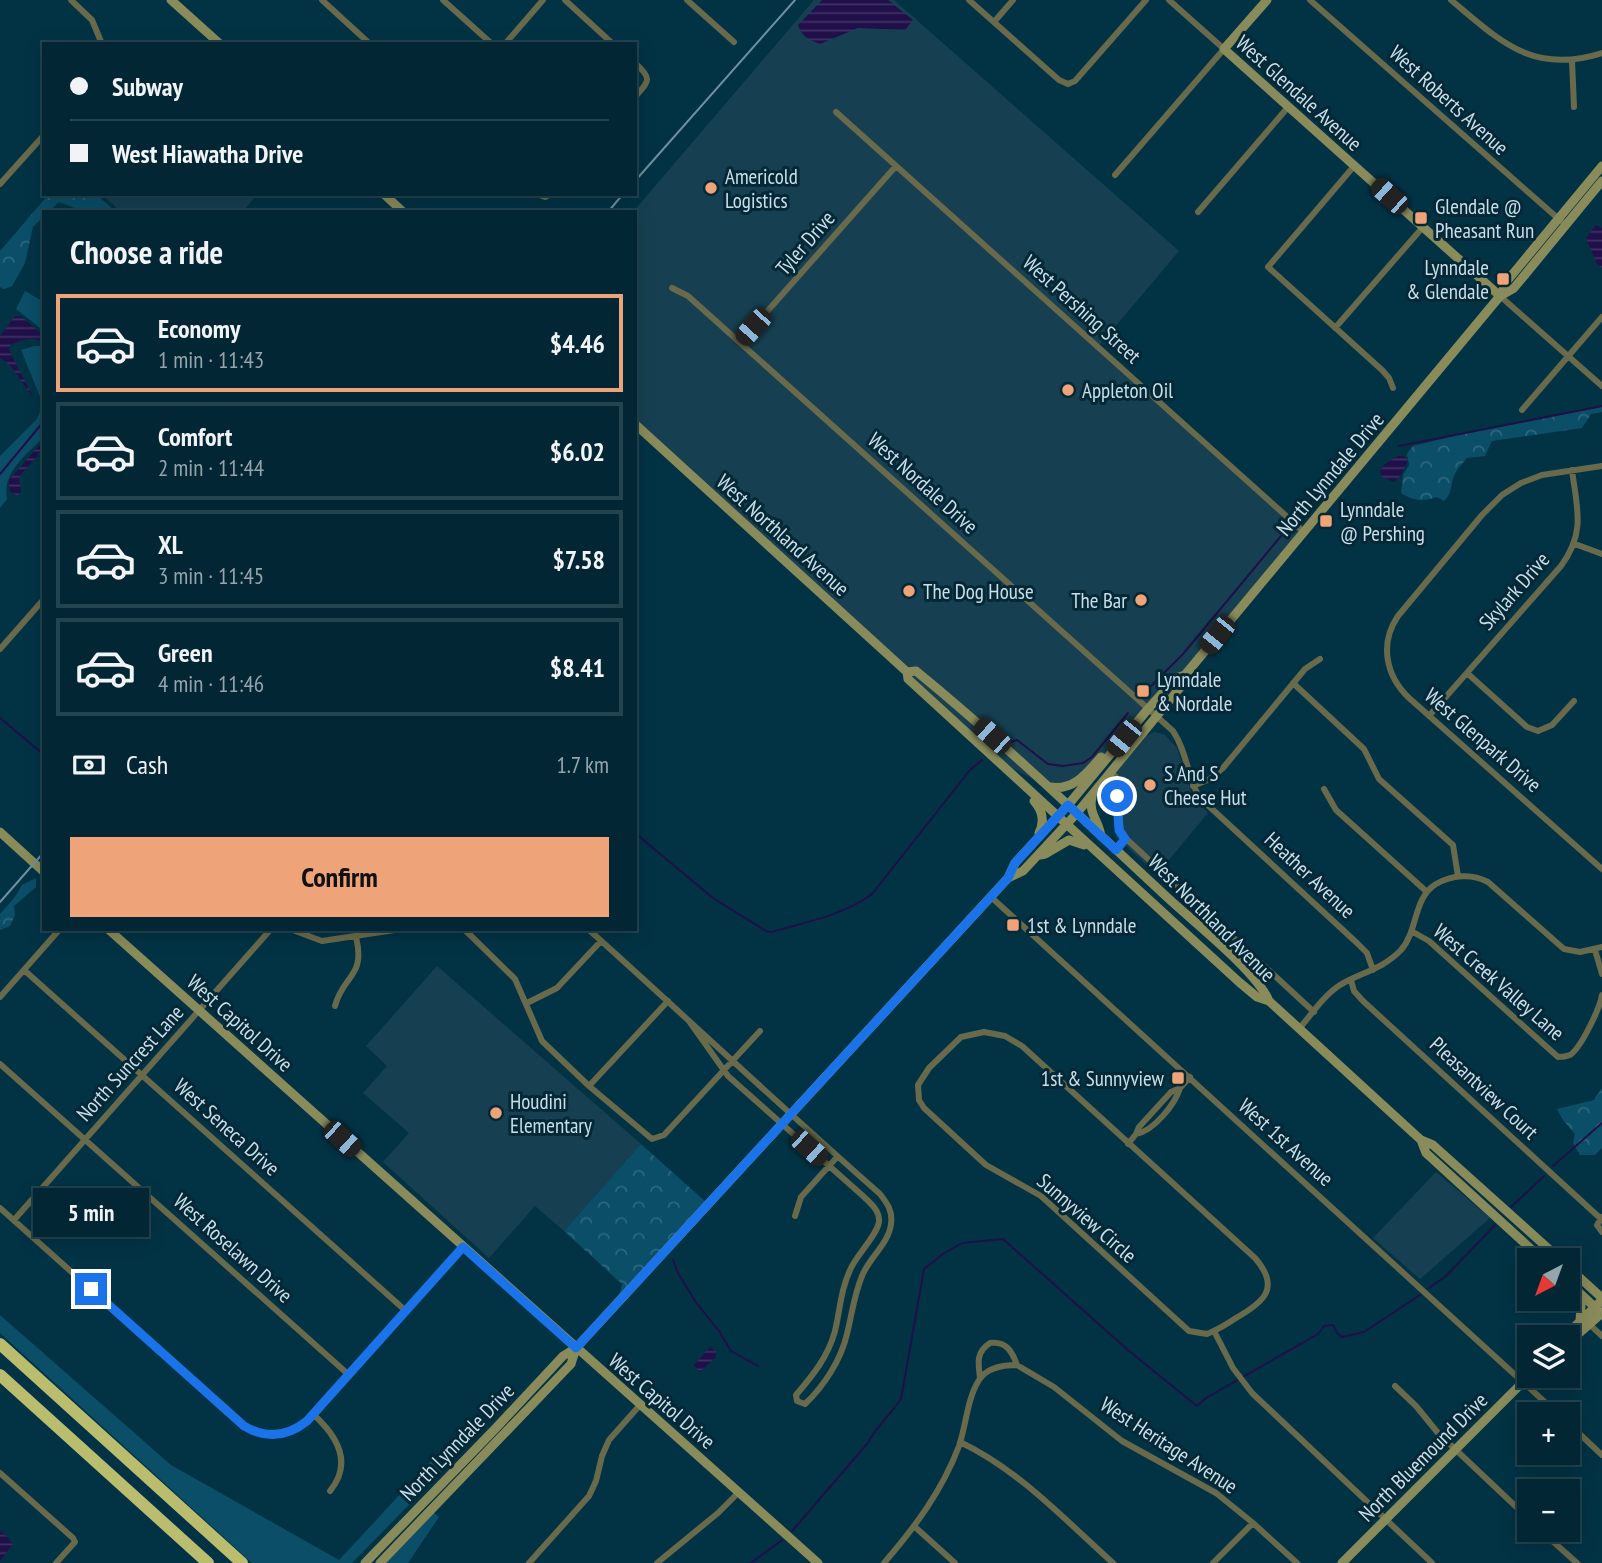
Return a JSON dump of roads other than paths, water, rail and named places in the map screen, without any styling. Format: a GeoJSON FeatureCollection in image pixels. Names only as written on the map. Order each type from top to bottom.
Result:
{"type":"FeatureCollection","features":[{"type":"Feature","properties":{"kind":"highway"},"geometry":{"type":"LineString","coordinates":[[0,1344],[242,1563]]}},
{"type":"Feature","properties":{"kind":"highway"},"geometry":{"type":"LineString","coordinates":[[0,1374],[208,1563]]}},
{"type":"Feature","properties":{"kind":"main road"},"geometry":{"type":"LineString","coordinates":[[172,0],[218,42]]}},
{"type":"Feature","properties":{"kind":"main road"},"geometry":{"type":"LineString","coordinates":[[1224,49],[1267,0]]}},
{"type":"Feature","properties":{"kind":"main road","name":"West Glendale Avenue"},"geometry":{"type":"LineString","coordinates":[[1224,49],[1500,296]]}},
{"type":"Feature","properties":{"kind":"main road","name":"North Lynndale Drive"},"geometry":{"type":"LineString","coordinates":[[1563,222],[1602,166]]}},
{"type":"Feature","properties":{"kind":"main road","name":"North Lynndale Drive"},"geometry":{"type":"LineString","coordinates":[[1008,878],[1023,871],[1077,813],[1183,684],[1185,675],[1500,296],[1507,281],[1602,181]]}},
{"type":"Feature","properties":{"kind":"main road"},"geometry":{"type":"LineString","coordinates":[[386,196],[401,210]]}},
{"type":"Feature","properties":{"kind":"main road","name":"West Northland Avenue"},"geometry":{"type":"LineString","coordinates":[[637,426],[907,672],[908,679],[1238,982],[1257,997],[1269,1002],[1547,1248]]}},
{"type":"Feature","properties":{"kind":"main road","name":"West Northland Avenue"},"geometry":{"type":"LineString","coordinates":[[907,672],[915,671],[962,709],[1077,813],[1218,943],[1264,989],[1269,1002]]}},
{"type":"Feature","properties":{"kind":"main road","name":"North Lynndale Drive"},"geometry":{"type":"LineString","coordinates":[[365,1563],[563,1356],[576,1348],[991,897],[1008,878],[1015,863],[1068,805],[1148,709],[1176,678],[1185,675]]}},
{"type":"Feature","properties":{"kind":"main road"},"geometry":{"type":"LineString","coordinates":[[1048,787],[1059,789],[1070,786],[1084,776],[1104,754],[1112,753]]}},
{"type":"Feature","properties":{"kind":"main road"},"geometry":{"type":"LineString","coordinates":[[1004,766],[1006,775],[1040,808],[1043,821],[1037,840]]}},
{"type":"Feature","properties":{"kind":"main road"},"geometry":{"type":"LineString","coordinates":[[1094,792],[1091,810],[1101,836]]}},
{"type":"Feature","properties":{"kind":"main road"},"geometry":{"type":"LineString","coordinates":[[0,832],[42,870]]}},
{"type":"Feature","properties":{"kind":"main road"},"geometry":{"type":"LineString","coordinates":[[1038,855],[1045,855],[1069,840],[1095,850]]}},
{"type":"Feature","properties":{"kind":"main road","name":"West Capitol Drive"},"geometry":{"type":"LineString","coordinates":[[110,931],[818,1563]]}},
{"type":"Feature","properties":{"kind":"main road","name":"West Northland Avenue"},"geometry":{"type":"LineString","coordinates":[[1422,1140],[1426,1153],[1530,1248]]}},
{"type":"Feature","properties":{"kind":"main road"},"geometry":{"type":"LineString","coordinates":[[1580,1282],[1601,1308]]}},
{"type":"Feature","properties":{"kind":"main road"},"geometry":{"type":"LineString","coordinates":[[1580,1293],[1601,1308]]}},
{"type":"Feature","properties":{"kind":"main road"},"geometry":{"type":"LineString","coordinates":[[1580,1302],[1584,1323],[1580,1328]]}},
{"type":"Feature","properties":{"kind":"main road"},"geometry":{"type":"LineString","coordinates":[[1580,1326],[1601,1308]]}},
{"type":"Feature","properties":{"kind":"main road","name":"North Lynndale Drive"},"geometry":{"type":"LineString","coordinates":[[380,1563],[553,1384],[571,1364],[576,1348]]}},
{"type":"Feature","properties":{"kind":"main road","name":"North Bluemound Drive"},"geometry":{"type":"LineString","coordinates":[[1342,1563],[1517,1387]]}},
{"type":"Feature","properties":{"kind":"street"},"geometry":{"type":"LineString","coordinates":[[71,0],[92,20],[101,42]]}},
{"type":"Feature","properties":{"kind":"street"},"geometry":{"type":"LineString","coordinates":[[321,0],[368,42]]}},
{"type":"Feature","properties":{"kind":"street"},"geometry":{"type":"LineString","coordinates":[[443,0],[490,42]]}},
{"type":"Feature","properties":{"kind":"street"},"geometry":{"type":"LineString","coordinates":[[507,42],[543,0]]}},
{"type":"Feature","properties":{"kind":"street"},"geometry":{"type":"LineString","coordinates":[[565,0],[611,42]]}},
{"type":"Feature","properties":{"kind":"street"},"geometry":{"type":"LineString","coordinates":[[687,0],[734,42]]}},
{"type":"Feature","properties":{"kind":"street"},"geometry":{"type":"LineString","coordinates":[[969,0],[1059,80],[1069,84],[1075,81],[1146,0]]}},
{"type":"Feature","properties":{"kind":"street"},"geometry":{"type":"LineString","coordinates":[[993,22],[1013,0]]}},
{"type":"Feature","properties":{"kind":"street","name":"West Glendale Avenue"},"geometry":{"type":"LineString","coordinates":[[1169,0],[1224,49]]}},
{"type":"Feature","properties":{"kind":"street","name":"West Roberts Avenue"},"geometry":{"type":"LineString","coordinates":[[1310,0],[1563,222]]}},
{"type":"Feature","properties":{"kind":"street"},"geometry":{"type":"LineString","coordinates":[[1451,0],[1504,43],[1540,59],[1572,61],[1602,53]]}},
{"type":"Feature","properties":{"kind":"street"},"geometry":{"type":"LineString","coordinates":[[1115,176],[1224,49]]}},
{"type":"Feature","properties":{"kind":"street"},"geometry":{"type":"LineString","coordinates":[[1572,61],[1574,107]]}},
{"type":"Feature","properties":{"kind":"street"},"geometry":{"type":"LineString","coordinates":[[637,65],[648,79],[637,95]]}},
{"type":"Feature","properties":{"kind":"street"},"geometry":{"type":"LineString","coordinates":[[1198,212],[1289,106]]}},
{"type":"Feature","properties":{"kind":"street","name":"West Pershing Street"},"geometry":{"type":"LineString","coordinates":[[836,112],[1304,532]]}},
{"type":"Feature","properties":{"kind":"street"},"geometry":{"type":"LineString","coordinates":[[1,181],[42,137]]}},
{"type":"Feature","properties":{"kind":"street"},"geometry":{"type":"LineString","coordinates":[[1354,165],[1268,267],[1389,377],[1393,388]]}},
{"type":"Feature","properties":{"kind":"street","name":"Tyler Drive"},"geometry":{"type":"LineString","coordinates":[[740,342],[895,166]]}},
{"type":"Feature","properties":{"kind":"street"},"geometry":{"type":"LineString","coordinates":[[1335,328],[1423,227]]}},
{"type":"Feature","properties":{"kind":"street","name":"West Nordale Drive"},"geometry":{"type":"LineString","coordinates":[[672,288],[688,296],[1148,709]]}},
{"type":"Feature","properties":{"kind":"street"},"geometry":{"type":"LineString","coordinates":[[1500,296],[1602,386]]}},
{"type":"Feature","properties":{"kind":"street"},"geometry":{"type":"LineString","coordinates":[[1522,410],[1602,317]]}},
{"type":"Feature","properties":{"kind":"street"},"geometry":{"type":"LineString","coordinates":[[1572,470],[1602,466]]}},
{"type":"Feature","properties":{"kind":"street","name":"Skylark Drive"},"geometry":{"type":"LineString","coordinates":[[1429,716],[1561,566],[1575,544],[1578,524],[1572,470]]}},
{"type":"Feature","properties":{"kind":"street","name":"West Glenpark Drive"},"geometry":{"type":"LineString","coordinates":[[1572,470],[1531,479],[1502,495],[1482,515],[1398,616],[1388,640],[1389,670],[1402,692],[1602,869]]}},
{"type":"Feature","properties":{"kind":"street"},"geometry":{"type":"LineString","coordinates":[[1575,544],[1602,554]]}},
{"type":"Feature","properties":{"kind":"street"},"geometry":{"type":"LineString","coordinates":[[0,649],[42,601]]}},
{"type":"Feature","properties":{"kind":"street"},"geometry":{"type":"LineString","coordinates":[[1193,786],[1210,779],[1223,768],[1305,669],[1320,659]]}},
{"type":"Feature","properties":{"kind":"street"},"geometry":{"type":"LineString","coordinates":[[1467,673],[1533,730],[1548,729],[1574,701]]}},
{"type":"Feature","properties":{"kind":"street"},"geometry":{"type":"LineString","coordinates":[[1293,683],[1364,748],[1380,779],[1453,845],[1458,876]]}},
{"type":"Feature","properties":{"kind":"street","name":"Heather Avenue"},"geometry":{"type":"LineString","coordinates":[[1148,709],[1179,741],[1199,797],[1357,943],[1367,953],[1373,970]]}},
{"type":"Feature","properties":{"kind":"street"},"geometry":{"type":"LineString","coordinates":[[1111,772],[1116,777],[1119,826],[1125,839],[1314,1012]]}},
{"type":"Feature","properties":{"kind":"street"},"geometry":{"type":"LineString","coordinates":[[1324,789],[1336,810],[1427,892]]}},
{"type":"Feature","properties":{"kind":"street"},"geometry":{"type":"LineString","coordinates":[[1116,850],[1125,839]]}},
{"type":"Feature","properties":{"kind":"street"},"geometry":{"type":"LineString","coordinates":[[1299,1029],[1335,989],[1373,970],[1399,951],[1413,932],[1427,892],[1438,883],[1458,876],[1476,877],[1488,882],[1564,949],[1580,952],[1599,948],[1602,974]]}},
{"type":"Feature","properties":{"kind":"street","name":"West 1st Avenue"},"geometry":{"type":"LineString","coordinates":[[991,897],[1517,1370]]}},
{"type":"Feature","properties":{"kind":"street"},"geometry":{"type":"LineString","coordinates":[[0,997],[58,931]]}},
{"type":"Feature","properties":{"kind":"street","name":"North Suncrest Lane"},"geometry":{"type":"LineString","coordinates":[[14,1220],[269,931]]}},
{"type":"Feature","properties":{"kind":"street"},"geometry":{"type":"LineString","coordinates":[[295,931],[322,941],[390,931]]}},
{"type":"Feature","properties":{"kind":"street"},"geometry":{"type":"LineString","coordinates":[[466,931],[510,972],[520,986],[542,1041],[589,1086],[652,1139],[664,1135],[760,1031]]}},
{"type":"Feature","properties":{"kind":"street"},"geometry":{"type":"LineString","coordinates":[[589,931],[697,1026],[790,1116],[886,1201],[890,1211],[890,1230],[868,1264],[857,1289],[841,1351],[819,1389],[807,1402],[801,1404],[796,1395],[820,1365],[830,1346],[852,1266],[877,1229],[879,1216],[876,1208],[723,1071],[689,1021]]}},
{"type":"Feature","properties":{"kind":"street","name":"West Creek Valley Lane"},"geometry":{"type":"LineString","coordinates":[[1413,932],[1437,948],[1558,1057],[1564,1057],[1575,1049],[1598,1010],[1602,995]]}},
{"type":"Feature","properties":{"kind":"street"},"geometry":{"type":"LineString","coordinates":[[335,1006],[340,992],[358,965],[356,937]]}},
{"type":"Feature","properties":{"kind":"street"},"geometry":{"type":"LineString","coordinates":[[527,1003],[557,988],[601,941]]}},
{"type":"Feature","properties":{"kind":"street","name":"West Seneca Drive"},"geometry":{"type":"LineString","coordinates":[[24,970],[406,1311]]}},
{"type":"Feature","properties":{"kind":"street","name":"Pleasantview Court"},"geometry":{"type":"LineString","coordinates":[[1351,980],[1354,991],[1363,1002],[1601,1217],[1597,1225],[1602,1232]]}},
{"type":"Feature","properties":{"kind":"street"},"geometry":{"type":"LineString","coordinates":[[589,1086],[667,1001]]}},
{"type":"Feature","properties":{"kind":"street","name":"Sunnyview Circle"},"geometry":{"type":"LineString","coordinates":[[984,1032],[1005,1036],[1022,1046],[1128,1144],[1255,1258],[1266,1274],[1267,1290],[1259,1304],[1214,1331],[1202,1335],[1186,1329],[1041,1196],[986,1166],[924,1108],[919,1101],[918,1085],[929,1068],[961,1037],[984,1032]]}},
{"type":"Feature","properties":{"kind":"street","name":"West Roselawn Drive"},"geometry":{"type":"LineString","coordinates":[[0,1064],[349,1374]]}},
{"type":"Feature","properties":{"kind":"street"},"geometry":{"type":"LineString","coordinates":[[1128,1144],[1139,1127],[1171,1092],[1180,1088],[1190,1077]]}},
{"type":"Feature","properties":{"kind":"street"},"geometry":{"type":"LineString","coordinates":[[794,1216],[801,1197],[837,1157]]}},
{"type":"Feature","properties":{"kind":"street"},"geometry":{"type":"LineString","coordinates":[[876,1208],[886,1201]]}},
{"type":"Feature","properties":{"kind":"street"},"geometry":{"type":"LineString","coordinates":[[0,1208],[244,1426],[259,1433],[275,1435],[295,1431],[314,1415],[463,1247]]}},
{"type":"Feature","properties":{"kind":"street"},"geometry":{"type":"LineString","coordinates":[[845,1285],[857,1289]]}},
{"type":"Feature","properties":{"kind":"street"},"geometry":{"type":"LineString","coordinates":[[1584,1323],[1602,1336]]}},
{"type":"Feature","properties":{"kind":"street"},"geometry":{"type":"LineString","coordinates":[[1214,1331],[1233,1368],[1246,1386],[1432,1563]]}},
{"type":"Feature","properties":{"kind":"street","name":"West Heritage Avenue"},"geometry":{"type":"LineString","coordinates":[[980,1378],[978,1358],[981,1352],[990,1343],[1006,1346],[1011,1350],[1017,1365],[1054,1387],[1122,1441],[1197,1481],[1253,1522],[1297,1563]]}},
{"type":"Feature","properties":{"kind":"street"},"geometry":{"type":"LineString","coordinates":[[830,1346],[841,1351]]}},
{"type":"Feature","properties":{"kind":"street"},"geometry":{"type":"LineString","coordinates":[[884,1563],[915,1527],[943,1483],[960,1442],[980,1378],[992,1369],[1017,1365]]}},
{"type":"Feature","properties":{"kind":"street"},"geometry":{"type":"LineString","coordinates":[[1395,1386],[1455,1450],[1517,1508]]}},
{"type":"Feature","properties":{"kind":"street","name":"West 1st Avenue"},"geometry":{"type":"LineString","coordinates":[[1535,1388],[1547,1402]]}},
{"type":"Feature","properties":{"kind":"street"},"geometry":{"type":"LineString","coordinates":[[529,1563],[589,1496],[597,1481],[602,1456],[609,1440],[640,1405]]}},
{"type":"Feature","properties":{"kind":"street"},"geometry":{"type":"LineString","coordinates":[[314,1415],[327,1428],[339,1449],[340,1475],[330,1490]]}},
{"type":"Feature","properties":{"kind":"street"},"geometry":{"type":"LineString","coordinates":[[1580,1434],[1602,1455]]}},
{"type":"Feature","properties":{"kind":"street"},"geometry":{"type":"LineString","coordinates":[[960,1442],[1017,1476],[1113,1563]]}},
{"type":"Feature","properties":{"kind":"street"},"geometry":{"type":"LineString","coordinates":[[0,1474],[73,1538],[75,1542],[72,1548],[56,1563]]}},
{"type":"Feature","properties":{"kind":"street"},"geometry":{"type":"LineString","coordinates":[[657,1563],[718,1513],[739,1492]]}},
{"type":"Feature","properties":{"kind":"street"},"geometry":{"type":"LineString","coordinates":[[1213,1563],[1253,1522]]}},
{"type":"Feature","properties":{"kind":"street"},"geometry":{"type":"LineString","coordinates":[[915,1527],[955,1563]]}},
{"type":"Feature","properties":{"kind":"street"},"geometry":{"type":"LineString","coordinates":[[1553,1542],[1577,1563]]}},
{"type":"Feature","properties":{"kind":"waterway"},"geometry":{"type":"LineString","coordinates":[[1399,446],[1602,406]]}},
{"type":"Feature","properties":{"kind":"waterway"},"geometry":{"type":"LineString","coordinates":[[0,474],[42,423]]}},
{"type":"Feature","properties":{"kind":"waterway"},"geometry":{"type":"LineString","coordinates":[[1306,507],[1361,444]]}},
{"type":"Feature","properties":{"kind":"waterway"},"geometry":{"type":"LineString","coordinates":[[1150,687],[1183,654],[1281,536]]}},
{"type":"Feature","properties":{"kind":"waterway"},"geometry":{"type":"LineString","coordinates":[[1011,742],[1017,740],[1048,764],[1063,766],[1083,763],[1092,757],[1128,713]]}},
{"type":"Feature","properties":{"kind":"waterway"},"geometry":{"type":"LineString","coordinates":[[0,718],[42,753]]}},
{"type":"Feature","properties":{"kind":"waterway"},"geometry":{"type":"LineString","coordinates":[[637,835],[713,898],[766,931],[772,932],[837,913],[872,894],[970,770],[982,760]]}},
{"type":"Feature","properties":{"kind":"waterway"},"geometry":{"type":"LineString","coordinates":[[1553,1166],[1602,1123]]}},
{"type":"Feature","properties":{"kind":"waterway"},"geometry":{"type":"LineString","coordinates":[[1511,1207],[1544,1176]]}},
{"type":"Feature","properties":{"kind":"waterway"},"geometry":{"type":"LineString","coordinates":[[1429,1288],[1446,1276],[1495,1225]]}},
{"type":"Feature","properties":{"kind":"waterway"},"geometry":{"type":"LineString","coordinates":[[792,1531],[867,1444],[901,1399],[924,1269],[962,1243],[1003,1239],[1129,1351],[1197,1406],[1206,1398],[1318,1334],[1324,1326],[1333,1325],[1342,1337],[1364,1332],[1420,1295]]}},
{"type":"Feature","properties":{"kind":"waterway"},"geometry":{"type":"LineString","coordinates":[[673,1260],[695,1301],[731,1351],[758,1366]]}},
{"type":"Feature","properties":{"kind":"waterway"},"geometry":{"type":"LineString","coordinates":[[751,1563],[782,1540]]}},
{"type":"Feature","properties":{"kind":"railway"},"geometry":{"type":"LineString","coordinates":[[637,179],[795,0]]}},
{"type":"Feature","properties":{"kind":"railway"},"geometry":{"type":"LineString","coordinates":[[610,210],[621,196]]}},
{"type":"Feature","properties":{"kind":"railway"},"geometry":{"type":"LineString","coordinates":[[0,902],[42,854]]}},
{"type":"Feature","properties":{"kind":"place","name":"Americold Logistics"},"geometry":{"type":"Point","coordinates":[711,188]}},
{"type":"Feature","properties":{"kind":"place","name":"Glendale @ Pheasant Run"},"geometry":{"type":"Point","coordinates":[1421,218]}},
{"type":"Feature","properties":{"kind":"place","name":"Lynndale & Glendale"},"geometry":{"type":"Point","coordinates":[1503,279]}},
{"type":"Feature","properties":{"kind":"place","name":"Appleton Oil"},"geometry":{"type":"Point","coordinates":[1068,390]}},
{"type":"Feature","properties":{"kind":"place","name":"Lynndale @ Pershing"},"geometry":{"type":"Point","coordinates":[1326,521]}},
{"type":"Feature","properties":{"kind":"place","name":"The Dog House"},"geometry":{"type":"Point","coordinates":[909,591]}},
{"type":"Feature","properties":{"kind":"place","name":"The Bar"},"geometry":{"type":"Point","coordinates":[1141,600]}},
{"type":"Feature","properties":{"kind":"place","name":"Lynndale & Nordale"},"geometry":{"type":"Point","coordinates":[1143,691]}},
{"type":"Feature","properties":{"kind":"place","name":"S And S Cheese Hut"},"geometry":{"type":"Point","coordinates":[1150,785]}},
{"type":"Feature","properties":{"kind":"place","name":"1st & Lynndale"},"geometry":{"type":"Point","coordinates":[1013,925]}},
{"type":"Feature","properties":{"kind":"place","name":"1st & Sunnyview"},"geometry":{"type":"Point","coordinates":[1178,1078]}},
{"type":"Feature","properties":{"kind":"place","name":"Houdini Elementary"},"geometry":{"type":"Point","coordinates":[496,1113]}}]}
